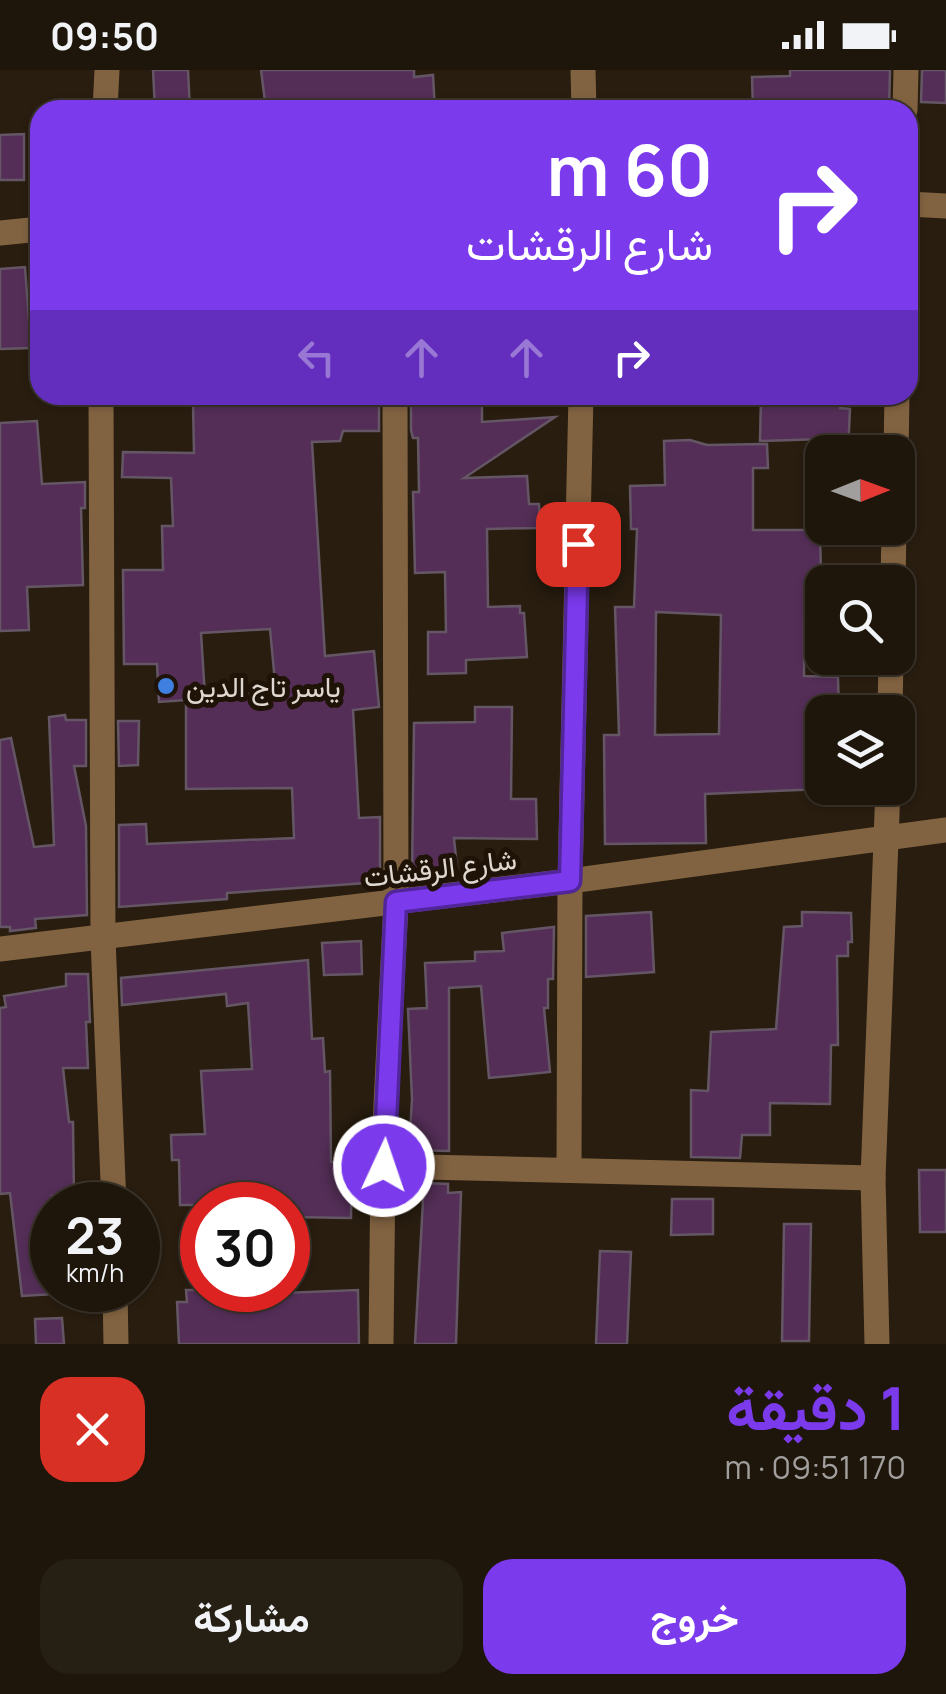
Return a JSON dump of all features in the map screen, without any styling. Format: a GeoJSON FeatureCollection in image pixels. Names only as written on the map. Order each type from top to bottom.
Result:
{"type":"FeatureCollection","features":[{"type":"Feature","properties":{"kind":"street"},"geometry":{"type":"LineString","coordinates":[[105,100],[106,70]]}},
{"type":"Feature","properties":{"kind":"street"},"geometry":{"type":"LineString","coordinates":[[584,70],[584,100]]}},
{"type":"Feature","properties":{"kind":"street"},"geometry":{"type":"LineString","coordinates":[[905,100],[906,70]]}},
{"type":"Feature","properties":{"kind":"street"},"geometry":{"type":"LineString","coordinates":[[918,205],[946,206]]}},
{"type":"Feature","properties":{"kind":"street"},"geometry":{"type":"LineString","coordinates":[[0,232],[30,230]]}},
{"type":"Feature","properties":{"kind":"street"},"geometry":{"type":"LineString","coordinates":[[101,405],[103,939],[113,1182]]}},
{"type":"Feature","properties":{"kind":"street"},"geometry":{"type":"LineString","coordinates":[[381,1344],[384,1166],[396,902],[395,405]]}},
{"type":"Feature","properties":{"kind":"street"},"geometry":{"type":"LineString","coordinates":[[569,1168],[570,881],[581,405]]}},
{"type":"Feature","properties":{"kind":"street"},"geometry":{"type":"LineString","coordinates":[[896,435],[897,405]]}},
{"type":"Feature","properties":{"kind":"street"},"geometry":{"type":"LineString","coordinates":[[877,1344],[874,1178],[888,805]]}},
{"type":"Feature","properties":{"kind":"street","name":"شارع الرقشات"},"geometry":{"type":"LineString","coordinates":[[0,949],[570,881],[946,830]]}},
{"type":"Feature","properties":{"kind":"street"},"geometry":{"type":"LineString","coordinates":[[384,1166],[874,1178]]}},
{"type":"Feature","properties":{"kind":"street"},"geometry":{"type":"LineString","coordinates":[[116,1312],[116,1344]]}},
{"type":"Feature","properties":{"kind":"building"},"geometry":{"type":"Polygon","coordinates":[[[153,70],[188,70],[190,100],[154,100],[153,70]]]}},
{"type":"Feature","properties":{"kind":"building"},"geometry":{"type":"Polygon","coordinates":[[[261,70],[414,70],[414,77],[433,75],[434,100],[265,100],[261,70]]]}},
{"type":"Feature","properties":{"kind":"building"},"geometry":{"type":"Polygon","coordinates":[[[790,70],[890,70],[889,100],[753,100],[752,77],[790,76],[790,70]]]}},
{"type":"Feature","properties":{"kind":"building"},"geometry":{"type":"Polygon","coordinates":[[[922,70],[946,70],[946,103],[921,102],[922,70]]]}},
{"type":"Feature","properties":{"kind":"building"},"geometry":{"type":"Polygon","coordinates":[[[24,134],[24,180],[0,180],[0,135],[24,134]]]}},
{"type":"Feature","properties":{"kind":"building"},"geometry":{"type":"Polygon","coordinates":[[[25,267],[30,348],[0,349],[0,269],[25,267]]]}},
{"type":"Feature","properties":{"kind":"building"},"geometry":{"type":"Polygon","coordinates":[[[193,405],[379,405],[379,431],[343,431],[340,441],[312,442],[325,656],[374,651],[379,707],[353,710],[359,818],[380,817],[380,882],[227,893],[227,899],[119,907],[119,825],[146,824],[147,844],[294,838],[292,788],[186,789],[186,700],[159,702],[157,664],[124,664],[123,570],[163,570],[162,526],[173,526],[171,478],[122,477],[123,452],[194,453],[193,405]],[[270,629],[201,633],[205,696],[276,693],[270,629]]]}},
{"type":"Feature","properties":{"kind":"building"},"geometry":{"type":"Polygon","coordinates":[[[411,405],[482,405],[482,422],[555,417],[464,478],[527,476],[529,504],[539,504],[540,528],[487,529],[488,607],[520,606],[520,613],[524,613],[527,657],[466,660],[466,673],[428,674],[428,632],[446,632],[445,572],[415,573],[413,492],[419,492],[418,438],[413,438],[411,405]]]}},
{"type":"Feature","properties":{"kind":"building"},"geometry":{"type":"Polygon","coordinates":[[[761,405],[840,405],[850,409],[849,435],[805,435],[805,440],[760,441],[761,405]]]}},
{"type":"Feature","properties":{"kind":"building"},"geometry":{"type":"Polygon","coordinates":[[[37,421],[42,484],[85,482],[85,508],[81,508],[83,585],[27,587],[29,630],[0,631],[0,423],[37,421]]]}},
{"type":"Feature","properties":{"kind":"building"},"geometry":{"type":"Polygon","coordinates":[[[664,441],[767,444],[768,468],[753,468],[753,530],[805,530],[805,545],[820,545],[821,565],[805,565],[804,676],[838,677],[839,695],[805,695],[805,790],[705,794],[706,843],[605,844],[604,735],[619,735],[615,607],[634,607],[637,529],[631,529],[630,486],[665,485],[664,441]],[[656,612],[655,735],[719,734],[721,615],[656,612]]]}},
{"type":"Feature","properties":{"kind":"building"},"geometry":{"type":"Polygon","coordinates":[[[475,707],[512,707],[511,799],[536,799],[537,839],[454,838],[457,868],[412,873],[414,723],[475,722],[475,707]]]}},
{"type":"Feature","properties":{"kind":"building"},"geometry":{"type":"Polygon","coordinates":[[[65,715],[66,720],[86,720],[86,766],[74,766],[86,826],[87,915],[35,919],[36,928],[10,931],[10,927],[0,927],[0,740],[11,738],[34,847],[54,845],[49,717],[65,715]]]}},
{"type":"Feature","properties":{"kind":"building"},"geometry":{"type":"Polygon","coordinates":[[[118,721],[139,721],[138,765],[119,766],[118,721]]]}},
{"type":"Feature","properties":{"kind":"building"},"geometry":{"type":"Polygon","coordinates":[[[651,912],[654,972],[586,977],[586,916],[651,912]]]}},
{"type":"Feature","properties":{"kind":"building"},"geometry":{"type":"Polygon","coordinates":[[[802,912],[851,913],[852,942],[848,942],[848,956],[837,956],[838,1045],[831,1045],[830,1104],[770,1103],[770,1135],[742,1135],[740,1158],[691,1157],[691,1090],[708,1091],[711,1032],[776,1029],[784,927],[802,926],[802,912]]]}},
{"type":"Feature","properties":{"kind":"building"},"geometry":{"type":"Polygon","coordinates":[[[554,927],[553,979],[548,979],[548,1008],[544,1008],[550,1072],[489,1078],[481,986],[449,988],[449,1151],[409,1150],[412,1099],[408,1009],[427,1008],[425,963],[475,961],[475,952],[504,951],[502,933],[554,927]]]}},
{"type":"Feature","properties":{"kind":"building"},"geometry":{"type":"Polygon","coordinates":[[[361,941],[362,974],[324,975],[322,943],[361,941]]]}},
{"type":"Feature","properties":{"kind":"building"},"geometry":{"type":"Polygon","coordinates":[[[308,960],[312,1039],[323,1038],[325,1072],[330,1071],[331,1162],[352,1162],[351,1218],[310,1217],[310,1182],[180,1182],[180,1205],[179,1160],[172,1160],[171,1135],[205,1134],[201,1071],[252,1069],[248,1003],[227,1006],[226,994],[122,1005],[121,978],[308,960]]]}},
{"type":"Feature","properties":{"kind":"building"},"geometry":{"type":"Polygon","coordinates":[[[66,974],[88,974],[88,1068],[63,1068],[69,1122],[73,1122],[74,1182],[30,1182],[30,1296],[22,1296],[10,1193],[0,1194],[0,1008],[6,1007],[4,996],[66,986],[66,974]]]}},
{"type":"Feature","properties":{"kind":"building"},"geometry":{"type":"Polygon","coordinates":[[[919,1170],[946,1170],[946,1232],[920,1232],[919,1170]]]}},
{"type":"Feature","properties":{"kind":"building"},"geometry":{"type":"Polygon","coordinates":[[[424,1183],[448,1184],[448,1193],[461,1192],[456,1344],[415,1344],[424,1183]]]}},
{"type":"Feature","properties":{"kind":"building"},"geometry":{"type":"Polygon","coordinates":[[[672,1199],[713,1199],[713,1234],[671,1235],[672,1199]]]}},
{"type":"Feature","properties":{"kind":"building"},"geometry":{"type":"Polygon","coordinates":[[[784,1224],[811,1224],[809,1341],[782,1341],[784,1224]]]}},
{"type":"Feature","properties":{"kind":"building"},"geometry":{"type":"Polygon","coordinates":[[[600,1251],[631,1252],[627,1344],[596,1344],[600,1251]]]}},
{"type":"Feature","properties":{"kind":"building"},"geometry":{"type":"Polygon","coordinates":[[[358,1290],[359,1344],[179,1344],[177,1302],[180,1312],[310,1312],[310,1292],[358,1290]]]}},
{"type":"Feature","properties":{"kind":"building"},"geometry":{"type":"Polygon","coordinates":[[[62,1318],[64,1344],[36,1344],[35,1319],[62,1318]]]}},
{"type":"Feature","properties":{"kind":"place","name":"ياسر تاج الدين"},"geometry":{"type":"Point","coordinates":[166,686]}},
{"type":"Feature","properties":{"kind":"route"},"geometry":{"type":"LineString","coordinates":[[384,1166],[396,902],[570,881],[578,544]]}}]}
